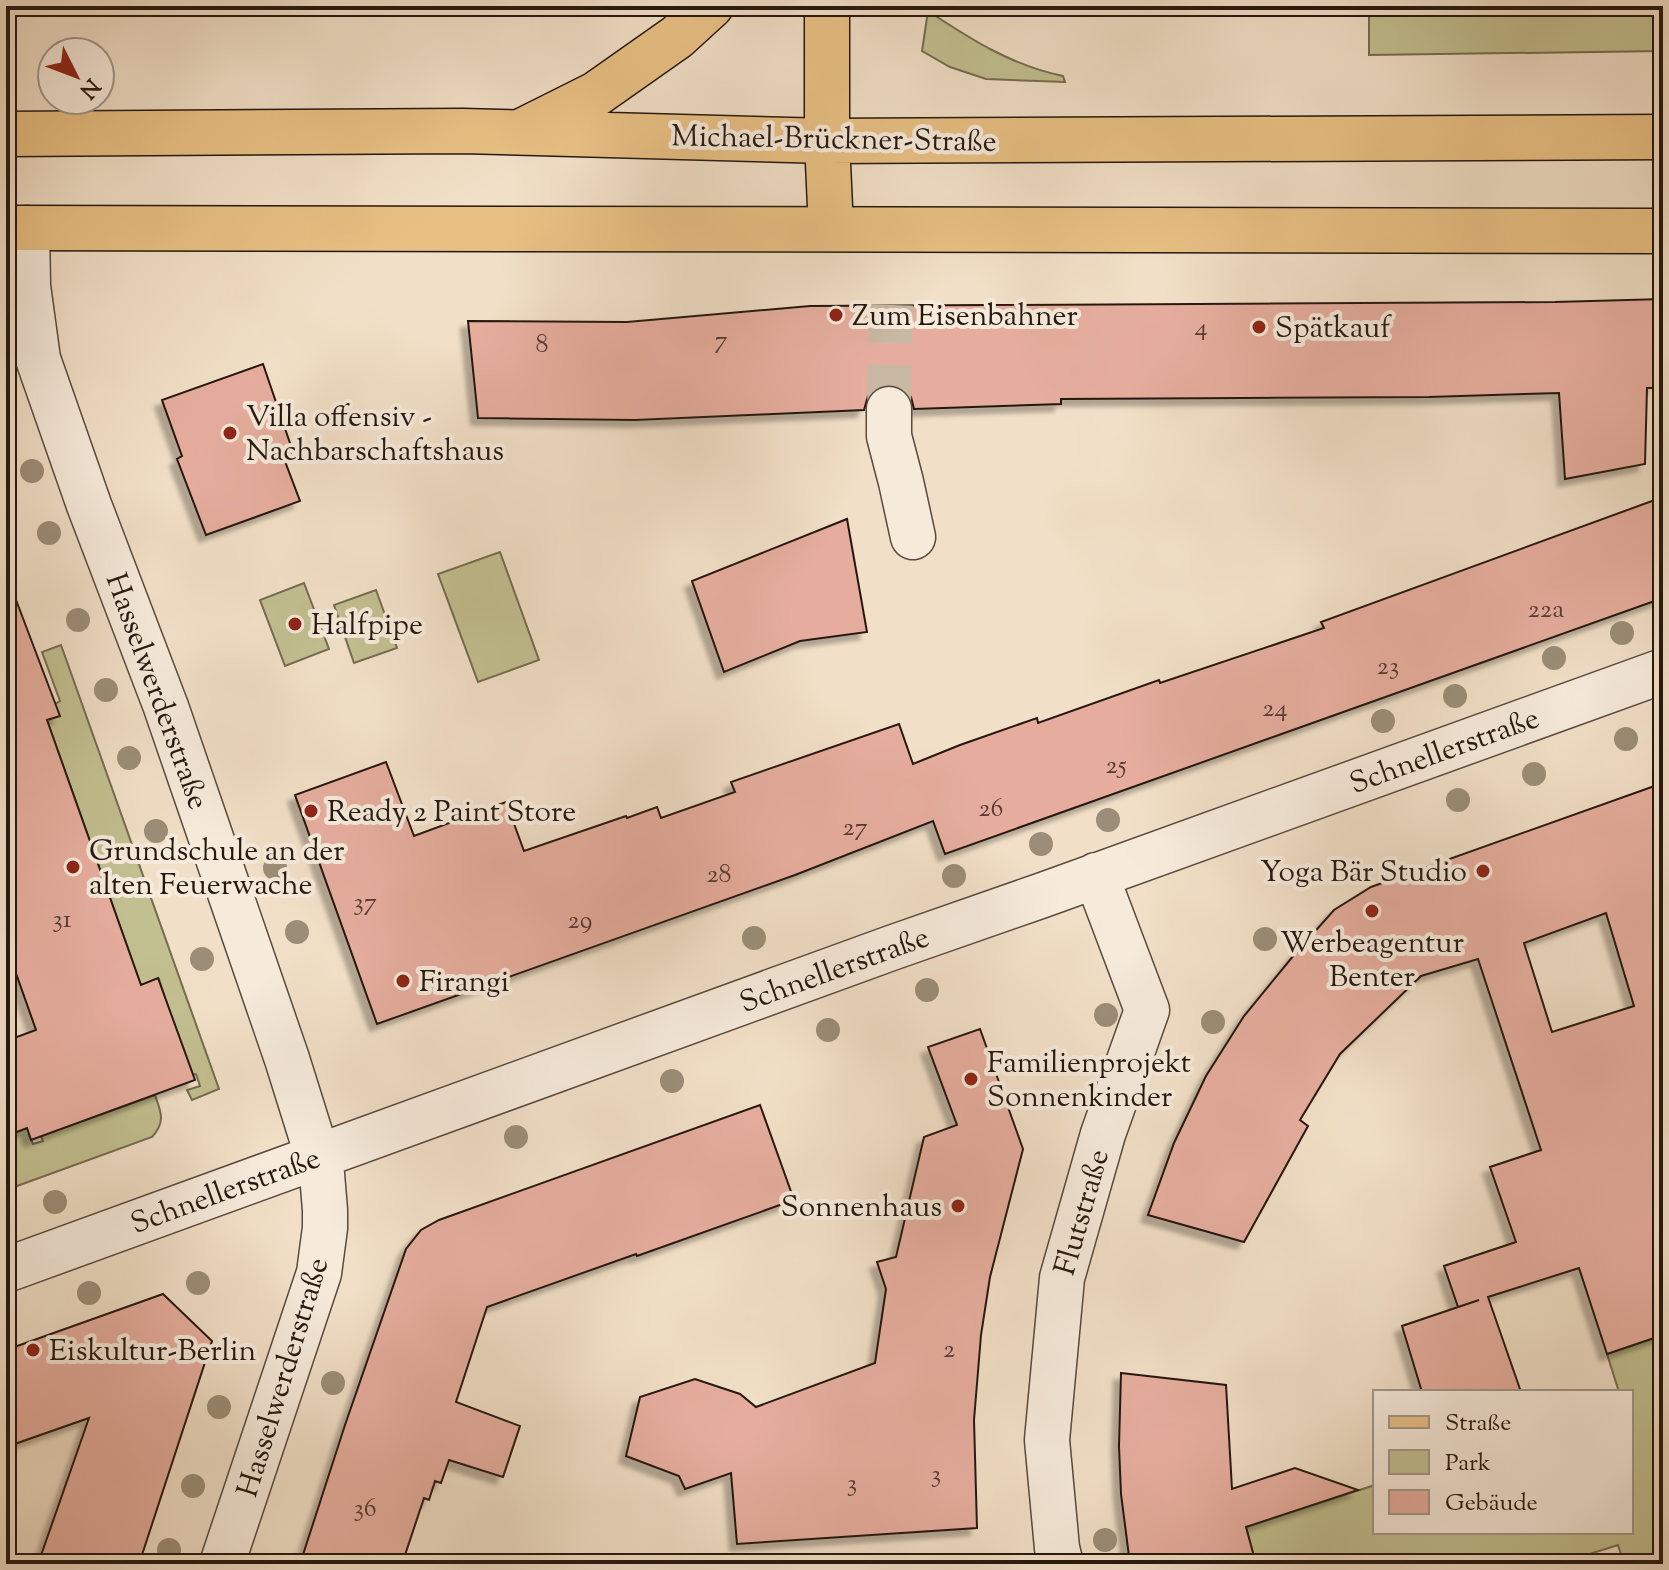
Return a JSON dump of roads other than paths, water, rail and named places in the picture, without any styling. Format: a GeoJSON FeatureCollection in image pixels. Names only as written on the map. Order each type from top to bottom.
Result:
{"type":"FeatureCollection","features":[{"type":"Feature","properties":{"kind":"main road"},"geometry":{"type":"LineString","coordinates":[[520,132],[596,94],[677,37],[711,6]]}},
{"type":"Feature","properties":{"kind":"main road"},"geometry":{"type":"LineString","coordinates":[[827,6],[827,141],[831,229]]}},
{"type":"Feature","properties":{"kind":"main road","name":"Michael-Brückner-Straße"},"geometry":{"type":"LineString","coordinates":[[6,134],[520,132],[827,141],[1663,137]]}},
{"type":"Feature","properties":{"kind":"main road"},"geometry":{"type":"LineString","coordinates":[[16,228],[1663,231]]}},
{"type":"Feature","properties":{"kind":"street","name":"Hasselwerderstraße"},"geometry":{"type":"LineString","coordinates":[[16,228],[38,359],[171,722],[296,1084],[322,1174],[325,1219],[319,1273],[222,1564]]}},
{"type":"Feature","properties":{"kind":"street"},"geometry":{"type":"LineString","coordinates":[[889,409],[889,436],[913,537]]}},
{"type":"Feature","properties":{"kind":"street","name":"Schnellerstraße"},"geometry":{"type":"LineString","coordinates":[[6,1270],[1663,671]]}},
{"type":"Feature","properties":{"kind":"street","name":"Flutstraße"},"geometry":{"type":"LineString","coordinates":[[1061,1564],[1047,1440],[1062,1278],[1103,1134],[1147,1010],[1096,875]]}},
{"type":"Feature","properties":{"kind":"tunnel"},"geometry":{"type":"LineString","coordinates":[[889,409],[891,305]]}},
{"type":"Feature","properties":{"kind":"place","name":"Zum Eisenbahner"},"geometry":{"type":"Point","coordinates":[836,315]}},
{"type":"Feature","properties":{"kind":"place","name":"Spätkauf"},"geometry":{"type":"Point","coordinates":[1259,327]}},
{"type":"Feature","properties":{"kind":"place","name":"Villa offensiv - Nachbarschaftshaus"},"geometry":{"type":"Point","coordinates":[230,433]}},
{"type":"Feature","properties":{"kind":"place","name":"Halfpipe"},"geometry":{"type":"Point","coordinates":[295,624]}},
{"type":"Feature","properties":{"kind":"place","name":"Ready 2 Paint Store"},"geometry":{"type":"Point","coordinates":[311,811]}},
{"type":"Feature","properties":{"kind":"place","name":"Grundschule an der alten Feuerwache"},"geometry":{"type":"Point","coordinates":[73,867]}},
{"type":"Feature","properties":{"kind":"place","name":"Yoga Bär Studio"},"geometry":{"type":"Point","coordinates":[1483,871]}},
{"type":"Feature","properties":{"kind":"place","name":"Werbeagentur Benter"},"geometry":{"type":"Point","coordinates":[1372,911]}},
{"type":"Feature","properties":{"kind":"place","name":"Firangi"},"geometry":{"type":"Point","coordinates":[403,981]}},
{"type":"Feature","properties":{"kind":"place","name":"Familienprojekt Sonnenkinder"},"geometry":{"type":"Point","coordinates":[971,1079]}},
{"type":"Feature","properties":{"kind":"place","name":"Sonnenhaus"},"geometry":{"type":"Point","coordinates":[958,1206]}},
{"type":"Feature","properties":{"kind":"place","name":"Eiskultur-Berlin"},"geometry":{"type":"Point","coordinates":[33,1350]}}]}
